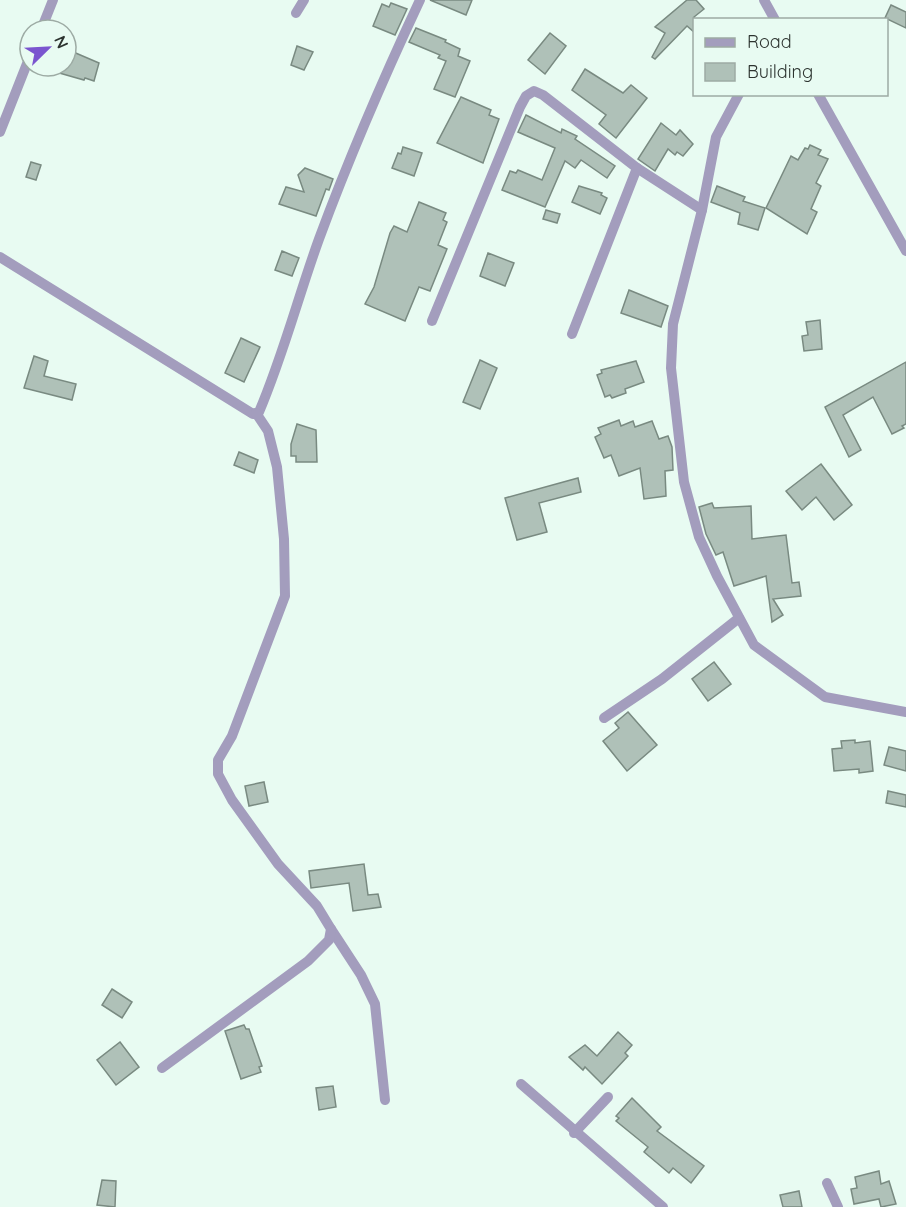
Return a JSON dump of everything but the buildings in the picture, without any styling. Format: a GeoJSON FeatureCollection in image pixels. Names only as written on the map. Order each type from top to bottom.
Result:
{"type":"FeatureCollection","features":[{"type":"Feature","properties":{"kind":"street"},"geometry":{"type":"LineString","coordinates":[[45,18],[53,0]]}},
{"type":"Feature","properties":{"kind":"street"},"geometry":{"type":"LineString","coordinates":[[296,13],[304,0]]}},
{"type":"Feature","properties":{"kind":"street"},"geometry":{"type":"LineString","coordinates":[[0,257],[253,414],[259,412],[273,378],[319,239],[362,128],[420,0]]}},
{"type":"Feature","properties":{"kind":"street"},"geometry":{"type":"LineString","coordinates":[[764,0],[774,18]]}},
{"type":"Feature","properties":{"kind":"street"},"geometry":{"type":"LineString","coordinates":[[0,132],[21,78]]}},
{"type":"Feature","properties":{"kind":"street"},"geometry":{"type":"LineString","coordinates":[[432,321],[526,96],[534,91],[543,95],[637,168],[702,210]]}},
{"type":"Feature","properties":{"kind":"street"},"geometry":{"type":"LineString","coordinates":[[738,96],[716,137],[702,210],[673,324],[671,368],[684,482],[699,537],[754,645],[825,697],[906,712]]}},
{"type":"Feature","properties":{"kind":"street"},"geometry":{"type":"LineString","coordinates":[[819,96],[906,251]]}},
{"type":"Feature","properties":{"kind":"street"},"geometry":{"type":"LineString","coordinates":[[572,334],[637,168]]}},
{"type":"Feature","properties":{"kind":"street"},"geometry":{"type":"LineString","coordinates":[[256,413],[268,431],[277,467],[284,539],[285,596],[232,736],[218,760],[218,774],[232,800],[278,864],[316,906],[361,975],[375,1004],[385,1100]]}},
{"type":"Feature","properties":{"kind":"street"},"geometry":{"type":"LineString","coordinates":[[604,718],[662,679],[739,618]]}},
{"type":"Feature","properties":{"kind":"street"},"geometry":{"type":"LineString","coordinates":[[162,1068],[308,962],[329,940],[331,929]]}},
{"type":"Feature","properties":{"kind":"street"},"geometry":{"type":"LineString","coordinates":[[521,1084],[663,1207]]}},
{"type":"Feature","properties":{"kind":"street"},"geometry":{"type":"LineString","coordinates":[[574,1132],[608,1097]]}},
{"type":"Feature","properties":{"kind":"street"},"geometry":{"type":"LineString","coordinates":[[827,1183],[838,1207]]}}]}
